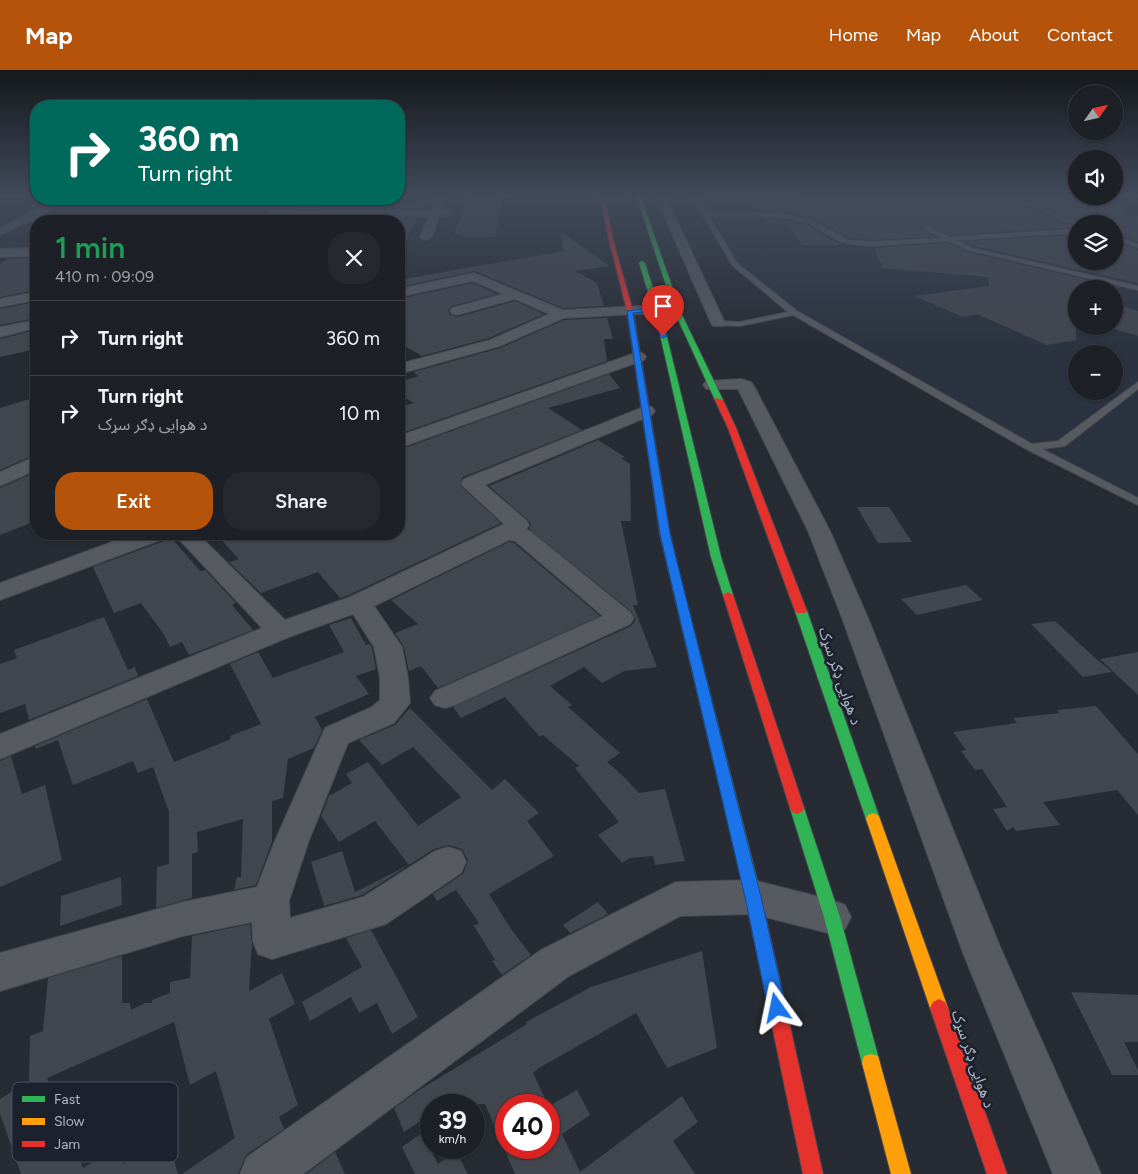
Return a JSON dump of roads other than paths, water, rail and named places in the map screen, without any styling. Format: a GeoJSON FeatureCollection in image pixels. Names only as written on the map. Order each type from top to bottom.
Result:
{"type":"FeatureCollection","features":[{"type":"Feature","properties":{"kind":"main road"},"geometry":{"type":"LineString","coordinates":[[613,247],[630,311],[665,534],[753,897],[813,1174]]}},
{"type":"Feature","properties":{"kind":"main road","name":"د هوایی ډګر سړک"},"geometry":{"type":"LineString","coordinates":[[656,247],[679,315],[732,428],[793,588],[998,1174]]}},
{"type":"Feature","properties":{"kind":"main road"},"geometry":{"type":"LineString","coordinates":[[639,254],[656,308],[716,557],[832,917],[901,1174]]}},
{"type":"Feature","properties":{"kind":"street"},"geometry":{"type":"LineString","coordinates":[[683,247],[718,323]]}},
{"type":"Feature","properties":{"kind":"street"},"geometry":{"type":"LineString","coordinates":[[0,248],[30,248]]}},
{"type":"Feature","properties":{"kind":"street"},"geometry":{"type":"LineString","coordinates":[[0,253],[30,252]]}},
{"type":"Feature","properties":{"kind":"street"},"geometry":{"type":"LineString","coordinates":[[483,280],[502,276]]}},
{"type":"Feature","properties":{"kind":"street"},"geometry":{"type":"LineString","coordinates":[[405,291],[474,277],[561,314]]}},
{"type":"Feature","properties":{"kind":"street"},"geometry":{"type":"LineString","coordinates":[[457,310],[515,295]]}},
{"type":"Feature","properties":{"kind":"street"},"geometry":{"type":"LineString","coordinates":[[0,303],[30,297]]}},
{"type":"Feature","properties":{"kind":"street"},"geometry":{"type":"LineString","coordinates":[[405,367],[495,343],[561,314],[656,308]]}},
{"type":"Feature","properties":{"kind":"street"},"geometry":{"type":"LineString","coordinates":[[0,332],[30,325]]}},
{"type":"Feature","properties":{"kind":"street"},"geometry":{"type":"LineString","coordinates":[[405,440],[638,357]]}},
{"type":"Feature","properties":{"kind":"street"},"geometry":{"type":"LineString","coordinates":[[712,385],[742,384],[745,386],[819,531],[855,618],[983,953],[1077,1174]]}},
{"type":"Feature","properties":{"kind":"street"},"geometry":{"type":"LineString","coordinates":[[0,747],[280,632],[359,603],[506,533],[518,525],[471,483],[646,411]]}},
{"type":"Feature","properties":{"kind":"street"},"geometry":{"type":"LineString","coordinates":[[0,480],[30,464]]}},
{"type":"Feature","properties":{"kind":"street"},"geometry":{"type":"LineString","coordinates":[[445,698],[621,618],[522,536],[506,533]]}},
{"type":"Feature","properties":{"kind":"street"},"geometry":{"type":"LineString","coordinates":[[0,592],[139,540]]}},
{"type":"Feature","properties":{"kind":"street"},"geometry":{"type":"LineString","coordinates":[[191,540],[280,632]]}},
{"type":"Feature","properties":{"kind":"street"},"geometry":{"type":"LineString","coordinates":[[359,603],[388,647],[394,678],[395,703],[383,715],[336,736],[294,834],[270,901],[272,941],[373,912],[448,862]]}},
{"type":"Feature","properties":{"kind":"street"},"geometry":{"type":"LineString","coordinates":[[264,1174],[556,964],[676,899],[753,897],[832,917]]}},
{"type":"Feature","properties":{"kind":"street"},"geometry":{"type":"LineString","coordinates":[[0,972],[183,919],[270,901]]}},
{"type":"Feature","properties":{"kind":"lane"},"geometry":{"type":"LineString","coordinates":[[724,247],[734,264],[794,313],[1030,447],[1138,502]]}},
{"type":"Feature","properties":{"kind":"lane"},"geometry":{"type":"LineString","coordinates":[[965,247],[1138,288]]}},
{"type":"Feature","properties":{"kind":"lane"},"geometry":{"type":"LineString","coordinates":[[718,323],[740,324],[794,313]]}},
{"type":"Feature","properties":{"kind":"lane"},"geometry":{"type":"LineString","coordinates":[[1030,447],[1060,444],[1138,385]]}}]}
